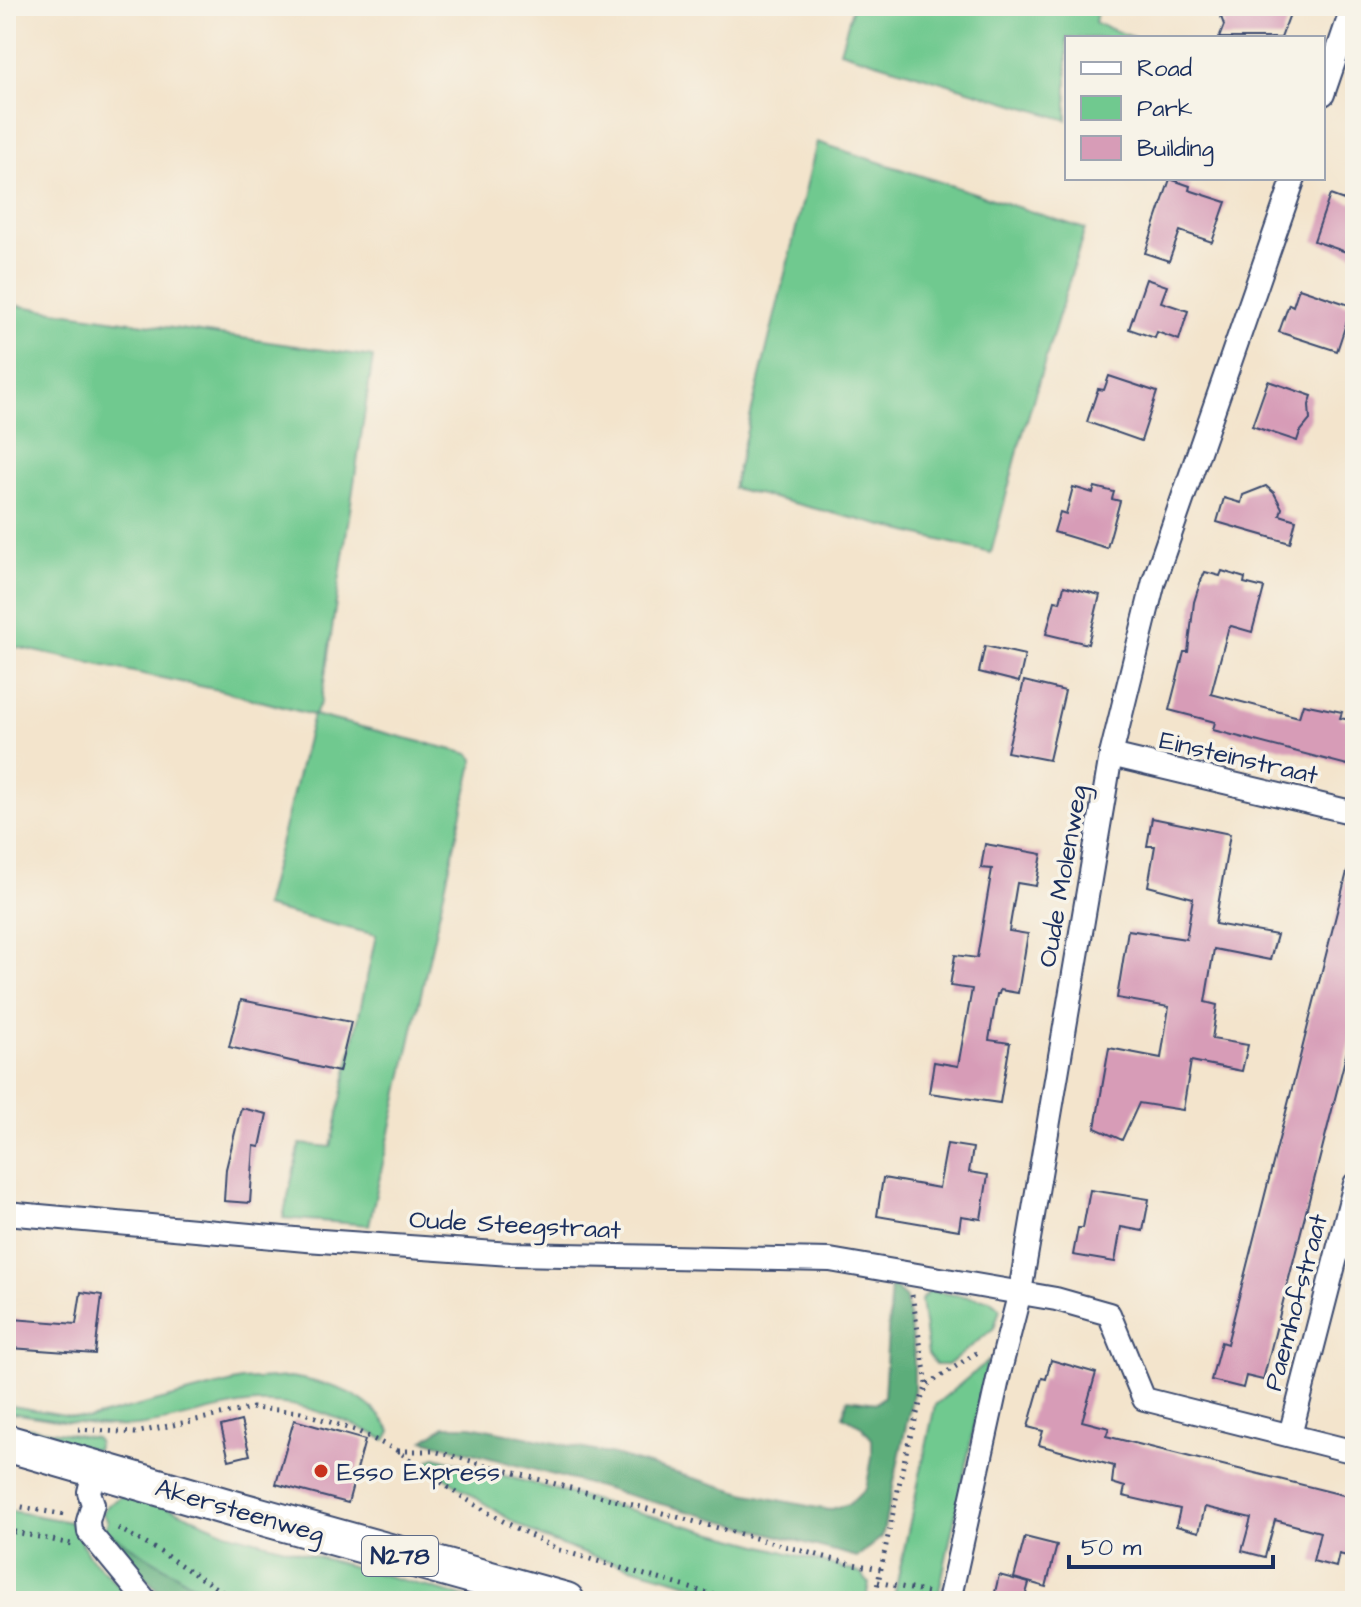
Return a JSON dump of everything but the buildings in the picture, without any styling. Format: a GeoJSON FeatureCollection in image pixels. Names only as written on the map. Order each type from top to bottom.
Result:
{"type":"FeatureCollection","features":[{"type":"Feature","properties":{"kind":"main road","name":"Akersteenweg"},"geometry":{"type":"LineString","coordinates":[[6,1443],[566,1601]]}},
{"type":"Feature","properties":{"kind":"street"},"geometry":{"type":"LineString","coordinates":[[1325,88],[1353,6]]}},
{"type":"Feature","properties":{"kind":"street","name":"Oude Molenweg"},"geometry":{"type":"LineString","coordinates":[[949,1601],[1009,1328],[1020,1292],[1111,755],[1154,581],[1293,180]]}},
{"type":"Feature","properties":{"kind":"street","name":"Einsteinstraat"},"geometry":{"type":"LineString","coordinates":[[1111,755],[1355,813]]}},
{"type":"Feature","properties":{"kind":"street","name":"Paemhofstraat"},"geometry":{"type":"LineString","coordinates":[[1290,1435],[1355,1184]]}},
{"type":"Feature","properties":{"kind":"street","name":"Oude Steegstraat"},"geometry":{"type":"LineString","coordinates":[[6,1213],[306,1240],[511,1254],[830,1260],[1020,1292],[1109,1314],[1144,1399],[1290,1435]]}},
{"type":"Feature","properties":{"kind":"street"},"geometry":{"type":"LineString","coordinates":[[1290,1435],[1355,1452]]}},
{"type":"Feature","properties":{"kind":"street"},"geometry":{"type":"LineString","coordinates":[[103,1469],[89,1492],[96,1523],[146,1601]]}},
{"type":"Feature","properties":{"kind":"path"},"geometry":{"type":"LineString","coordinates":[[874,1601],[915,1415],[927,1385],[913,1303],[913,1275]]}},
{"type":"Feature","properties":{"kind":"path"},"geometry":{"type":"LineString","coordinates":[[927,1385],[1009,1328]]}},
{"type":"Feature","properties":{"kind":"path"},"geometry":{"type":"LineString","coordinates":[[97,1432],[135,1433],[253,1408],[317,1416],[398,1451],[466,1499],[559,1550],[705,1595],[735,1601]]}},
{"type":"Feature","properties":{"kind":"path"},"geometry":{"type":"LineString","coordinates":[[398,1451],[434,1451],[847,1563],[881,1569]]}},
{"type":"Feature","properties":{"kind":"path"},"geometry":{"type":"LineString","coordinates":[[6,1504],[58,1514]]}},
{"type":"Feature","properties":{"kind":"path"},"geometry":{"type":"LineString","coordinates":[[6,1530],[83,1547],[96,1523],[138,1538],[236,1601]]}},
{"type":"Feature","properties":{"kind":"path"},"geometry":{"type":"LineString","coordinates":[[878,1582],[917,1590]]}},
{"type":"Feature","properties":{"kind":"green space"},"geometry":{"type":"Polygon","coordinates":[[[853,6],[1098,6],[1095,23],[1130,36],[1065,36],[1065,119],[840,51],[853,6]]]}},
{"type":"Feature","properties":{"kind":"green space"},"geometry":{"type":"Polygon","coordinates":[[[817,142],[1085,229],[1020,443],[991,553],[733,488],[817,142]]]}},
{"type":"Feature","properties":{"kind":"green space"},"geometry":{"type":"Polygon","coordinates":[[[6,304],[373,357],[321,702],[314,715],[469,754],[474,759],[369,1225],[283,1218],[300,1144],[331,1147],[376,935],[264,907],[313,715],[223,691],[6,645],[6,304]]]}},
{"type":"Feature","properties":{"kind":"green space"},"geometry":{"type":"Polygon","coordinates":[[[891,1284],[906,1298],[914,1353],[914,1389],[882,1537],[857,1557],[424,1440],[445,1426],[471,1426],[614,1455],[748,1494],[828,1510],[849,1504],[866,1489],[872,1439],[860,1425],[843,1416],[848,1399],[877,1403],[884,1396],[891,1284]]]}},
{"type":"Feature","properties":{"kind":"green space"},"geometry":{"type":"Polygon","coordinates":[[[929,1291],[990,1300],[1000,1309],[994,1328],[948,1365],[936,1365],[928,1354],[921,1300],[929,1291]]]}},
{"type":"Feature","properties":{"kind":"green space"},"geometry":{"type":"Polygon","coordinates":[[[988,1361],[937,1601],[893,1601],[935,1405],[988,1361]]]}},
{"type":"Feature","properties":{"kind":"green space"},"geometry":{"type":"Polygon","coordinates":[[[290,1377],[335,1387],[360,1399],[382,1418],[391,1431],[386,1440],[323,1413],[273,1403],[241,1405],[135,1426],[86,1424],[6,1412],[6,1405],[88,1419],[241,1380],[290,1377]]]}},
{"type":"Feature","properties":{"kind":"green space"},"geometry":{"type":"Polygon","coordinates":[[[9,1427],[95,1438],[98,1441],[96,1450],[9,1427]]]}},
{"type":"Feature","properties":{"kind":"green space"},"geometry":{"type":"Polygon","coordinates":[[[435,1457],[851,1570],[861,1574],[869,1583],[866,1601],[752,1601],[588,1555],[543,1538],[515,1523],[427,1466],[435,1457]]]}},
{"type":"Feature","properties":{"kind":"green space"},"geometry":{"type":"Polygon","coordinates":[[[124,1495],[145,1497],[226,1532],[479,1601],[220,1601],[104,1530],[108,1521],[102,1513],[124,1495]]]}},
{"type":"Feature","properties":{"kind":"green space"},"geometry":{"type":"Polygon","coordinates":[[[6,1510],[70,1522],[89,1556],[134,1601],[6,1601],[6,1510]]]}},
{"type":"Feature","properties":{"kind":"green space"},"geometry":{"type":"Polygon","coordinates":[[[104,1530],[220,1601],[168,1601],[104,1534],[104,1530]]]}},
{"type":"Feature","properties":{"kind":"place","name":"Esso Express"},"geometry":{"type":"Point","coordinates":[321,1471]}}]}
